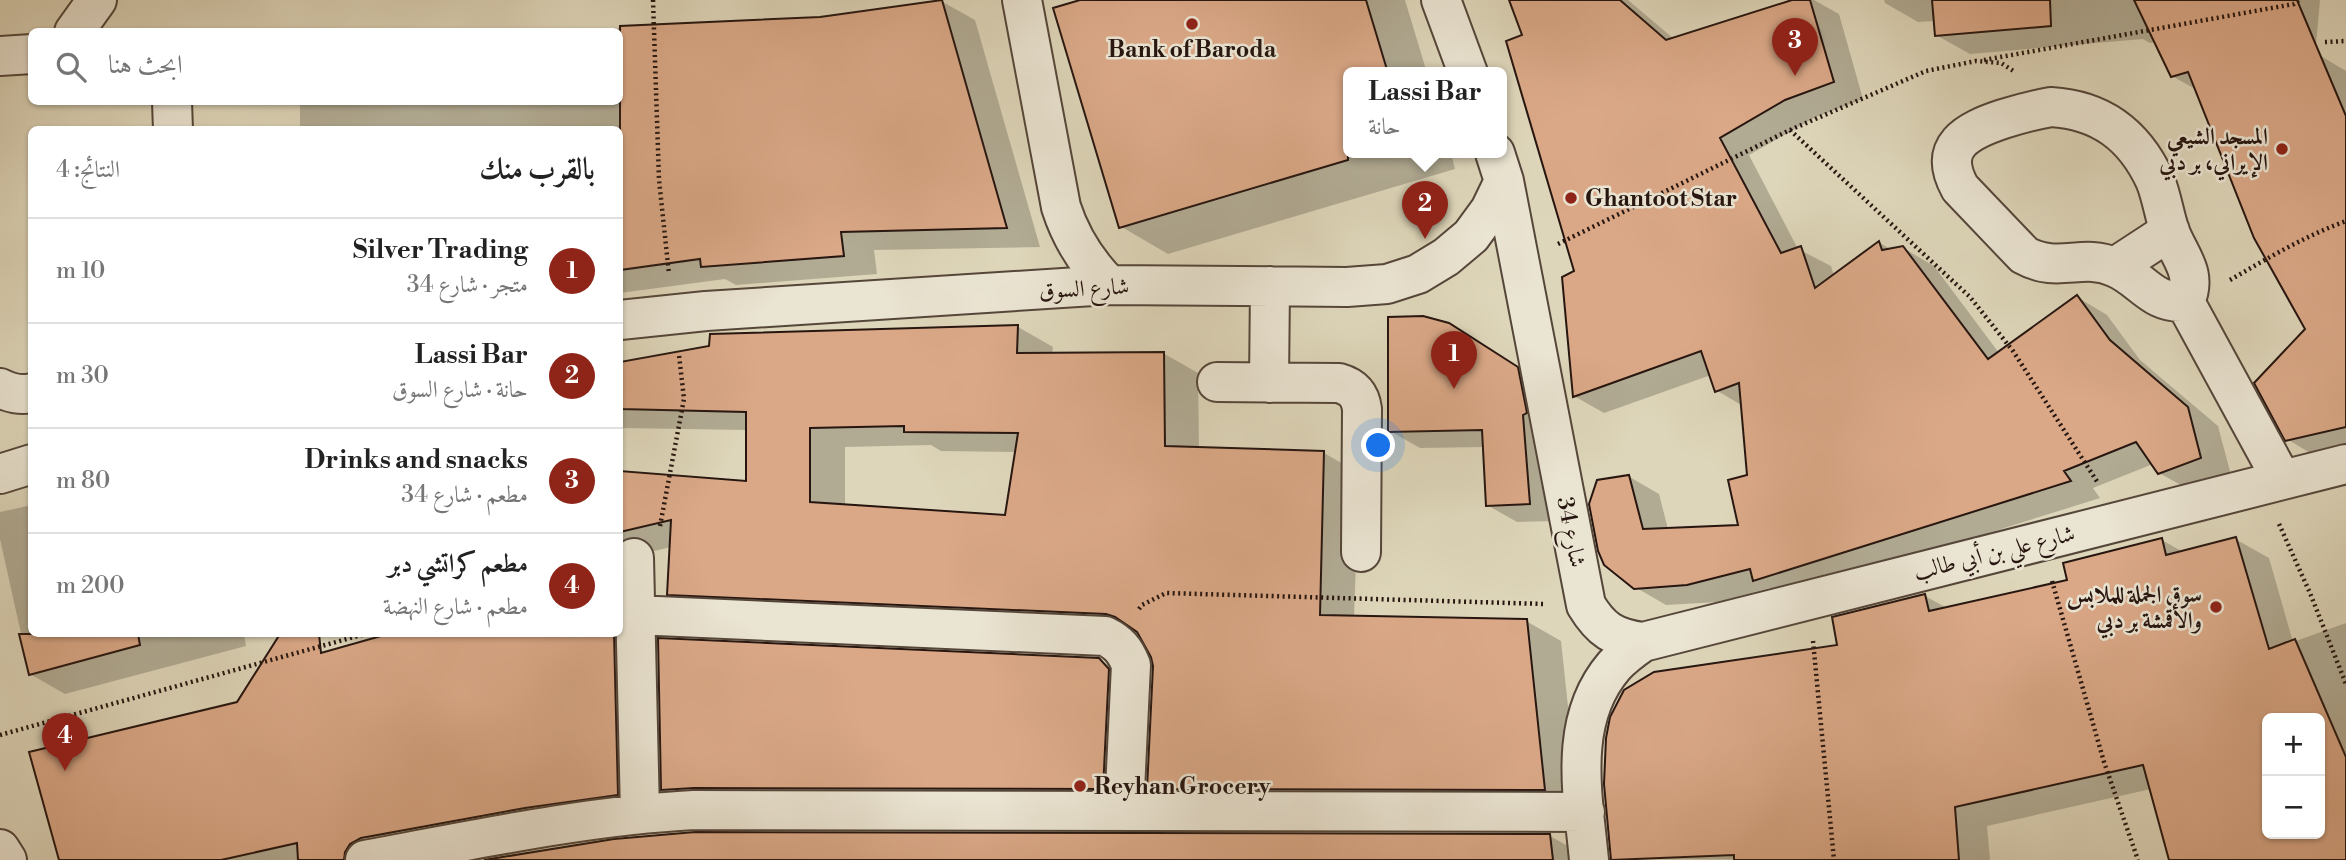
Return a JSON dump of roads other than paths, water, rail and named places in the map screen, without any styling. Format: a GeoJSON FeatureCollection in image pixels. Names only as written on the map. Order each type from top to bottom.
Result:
{"type":"FeatureCollection","features":[{"type":"Feature","properties":{"kind":"street"},"geometry":{"type":"LineString","coordinates":[[77,28],[97,0]]}},
{"type":"Feature","properties":{"kind":"street"},"geometry":{"type":"LineString","coordinates":[[1022,0],[1061,207],[1079,249],[1092,268],[1109,285]]}},
{"type":"Feature","properties":{"kind":"street"},"geometry":{"type":"LineString","coordinates":[[1441,0],[1466,67]]}},
{"type":"Feature","properties":{"kind":"street"},"geometry":{"type":"LineString","coordinates":[[0,56],[28,54]]}},
{"type":"Feature","properties":{"kind":"street"},"geometry":{"type":"LineString","coordinates":[[172,105],[173,126]]}},
{"type":"Feature","properties":{"kind":"street"},"geometry":{"type":"LineString","coordinates":[[2187,305],[2160,299],[2115,267],[2100,262],[2049,265],[2024,255],[1960,188],[1953,175],[1952,160],[1956,147],[1965,135],[1977,128],[2034,110],[2068,108],[2085,112],[2100,118],[2126,137],[2143,158],[2155,182],[2170,231],[2191,279],[2187,305],[2271,482]]}},
{"type":"Feature","properties":{"kind":"street","name":"شارع السوق"},"geometry":{"type":"LineString","coordinates":[[623,320],[1109,285],[1347,287],[1387,284],[1418,274],[1447,257],[1471,236],[1490,210],[1500,167]]}},
{"type":"Feature","properties":{"kind":"street","name":"شارع 34"},"geometry":{"type":"LineString","coordinates":[[1500,167],[1586,605],[1595,621],[1609,632],[1625,639],[1643,642]]}},
{"type":"Feature","properties":{"kind":"street"},"geometry":{"type":"LineString","coordinates":[[2115,267],[2170,231]]}},
{"type":"Feature","properties":{"kind":"street"},"geometry":{"type":"LineString","coordinates":[[1269,383],[1270,286]]}},
{"type":"Feature","properties":{"kind":"street"},"geometry":{"type":"LineString","coordinates":[[1217,382],[1339,383],[1348,386],[1361,400],[1362,552]]}},
{"type":"Feature","properties":{"kind":"street"},"geometry":{"type":"LineString","coordinates":[[0,387],[9,392],[28,394]]}},
{"type":"Feature","properties":{"kind":"street","name":"شارع علي بن أبي طالب"},"geometry":{"type":"LineString","coordinates":[[1643,642],[2346,464]]}},
{"type":"Feature","properties":{"kind":"street"},"geometry":{"type":"LineString","coordinates":[[0,474],[28,465]]}},
{"type":"Feature","properties":{"kind":"street"},"geometry":{"type":"LineString","coordinates":[[634,558],[640,813]]}},
{"type":"Feature","properties":{"kind":"street"},"geometry":{"type":"LineString","coordinates":[[635,615],[1091,633],[1105,636],[1117,642],[1126,652],[1131,664],[1124,811]]}},
{"type":"Feature","properties":{"kind":"street"},"geometry":{"type":"LineString","coordinates":[[1589,860],[1581,771],[1582,733],[1594,698],[1614,666],[1643,642]]}},
{"type":"Feature","properties":{"kind":"street"},"geometry":{"type":"LineString","coordinates":[[365,860],[581,820],[694,810],[1585,812]]}},
{"type":"Feature","properties":{"kind":"street"},"geometry":{"type":"LineString","coordinates":[[0,849],[7,860]]}},
{"type":"Feature","properties":{"kind":"place","name":"Bank of Baroda"},"geometry":{"type":"Point","coordinates":[1192,24]}},
{"type":"Feature","properties":{"kind":"place","name":"Drinks and snacks"},"geometry":{"type":"Point","coordinates":[1795,76]}},
{"type":"Feature","properties":{"kind":"place","name":"المسجد الشيعي الإيراني، بر دبي"},"geometry":{"type":"Point","coordinates":[2282,149]}},
{"type":"Feature","properties":{"kind":"place","name":"Ghantoot Star"},"geometry":{"type":"Point","coordinates":[1571,198]}},
{"type":"Feature","properties":{"kind":"place","name":"Lassi Bar"},"geometry":{"type":"Point","coordinates":[1425,239]}},
{"type":"Feature","properties":{"kind":"place","name":"Silver Trading"},"geometry":{"type":"Point","coordinates":[1454,389]}},
{"type":"Feature","properties":{"kind":"place","name":"سوق الجملة للملابس والأقمشة بر دبي"},"geometry":{"type":"Point","coordinates":[2216,607]}},
{"type":"Feature","properties":{"kind":"place","name":"مطعم كراتشي دبر"},"geometry":{"type":"Point","coordinates":[65,771]}},
{"type":"Feature","properties":{"kind":"place","name":"Reyhan Grocery"},"geometry":{"type":"Point","coordinates":[1080,786]}}]}
